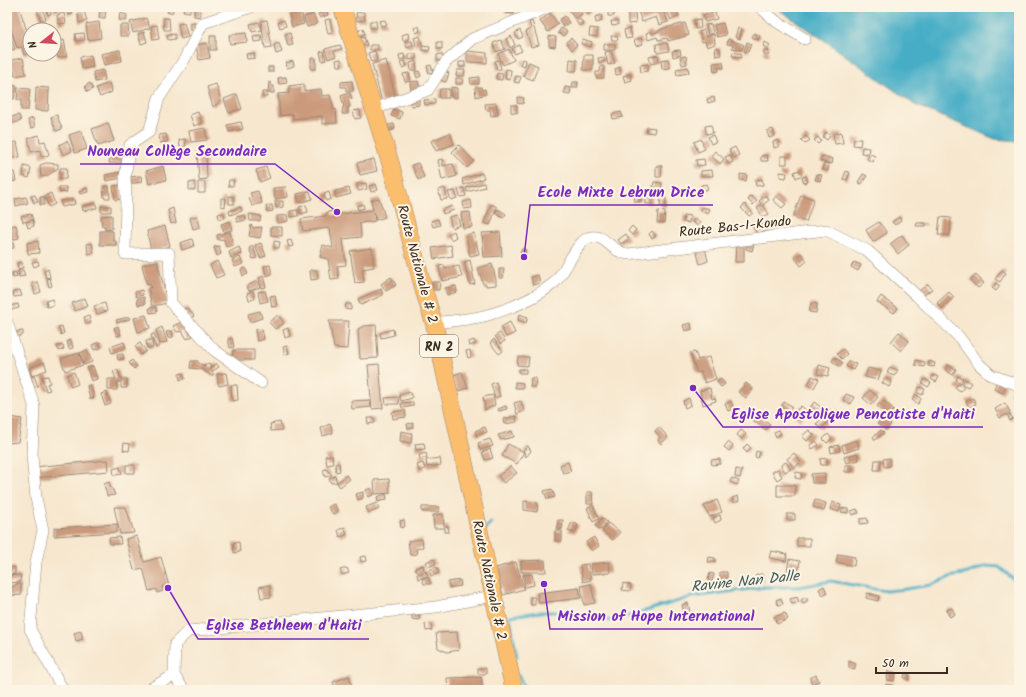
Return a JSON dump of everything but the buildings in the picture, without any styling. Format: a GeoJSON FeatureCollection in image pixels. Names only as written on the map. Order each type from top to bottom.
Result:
{"type":"FeatureCollection","features":[{"type":"Feature","properties":{"kind":"main road","name":"Route Nationale # 2"},"geometry":{"type":"LineString","coordinates":[[342,7],[391,165],[424,291],[434,323],[514,690]]}},
{"type":"Feature","properties":{"kind":"street"},"geometry":{"type":"LineString","coordinates":[[251,7],[203,23],[184,60],[159,98],[149,132],[130,145],[124,177],[126,196],[125,254],[169,254],[171,303],[214,350],[261,383]]}},
{"type":"Feature","properties":{"kind":"street"},"geometry":{"type":"LineString","coordinates":[[374,109],[428,90],[446,62],[472,39],[549,7]]}},
{"type":"Feature","properties":{"kind":"street"},"geometry":{"type":"LineString","coordinates":[[760,7],[777,22],[805,39]]}},
{"type":"Feature","properties":{"kind":"street","name":"Route Bas-I-Kondo"},"geometry":{"type":"LineString","coordinates":[[434,323],[491,314],[535,296],[555,282],[583,241],[592,237],[602,238],[616,251],[628,254],[826,230],[868,251],[959,337],[979,364],[991,375],[1019,386]]}},
{"type":"Feature","properties":{"kind":"street"},"geometry":{"type":"LineString","coordinates":[[7,322],[34,405],[33,467],[36,498],[44,530],[36,562],[30,629],[63,690]]}},
{"type":"Feature","properties":{"kind":"street"},"geometry":{"type":"LineString","coordinates":[[184,690],[174,675],[175,644],[188,631],[436,607],[493,596]]}},
{"type":"Feature","properties":{"kind":"street"},"geometry":{"type":"LineString","coordinates":[[148,690],[174,675]]}},
{"type":"Feature","properties":{"kind":"water"},"geometry":{"type":"Polygon","coordinates":[[[775,7],[1019,7],[1019,141],[995,139],[915,105],[775,7]]]}},
{"type":"Feature","properties":{"kind":"waterway"},"geometry":{"type":"LineString","coordinates":[[485,529],[491,523]]}},
{"type":"Feature","properties":{"kind":"waterway","name":"Ravine Nan Dalle"},"geometry":{"type":"LineString","coordinates":[[517,656],[510,616],[540,612],[566,612],[612,621],[692,597],[765,587],[799,587],[831,581],[886,591],[906,589],[931,585],[950,577],[968,573],[986,566],[999,567],[1013,579],[1019,580]]}},
{"type":"Feature","properties":{"kind":"waterway"},"geometry":{"type":"LineString","coordinates":[[519,676],[525,690]]}},
{"type":"Feature","properties":{"kind":"place","name":"Nouveau Collège Secondaire"},"geometry":{"type":"Point","coordinates":[337,212]}},
{"type":"Feature","properties":{"kind":"place","name":"Ecole Mixte Lebrun Drice"},"geometry":{"type":"Point","coordinates":[524,257]}},
{"type":"Feature","properties":{"kind":"place","name":"Eglise Apostolique Pencotiste d'Haiti"},"geometry":{"type":"Point","coordinates":[693,388]}},
{"type":"Feature","properties":{"kind":"place","name":"Mission of Hope International"},"geometry":{"type":"Point","coordinates":[544,584]}},
{"type":"Feature","properties":{"kind":"place","name":"Eglise Bethleem d'Haiti"},"geometry":{"type":"Point","coordinates":[168,588]}}]}
